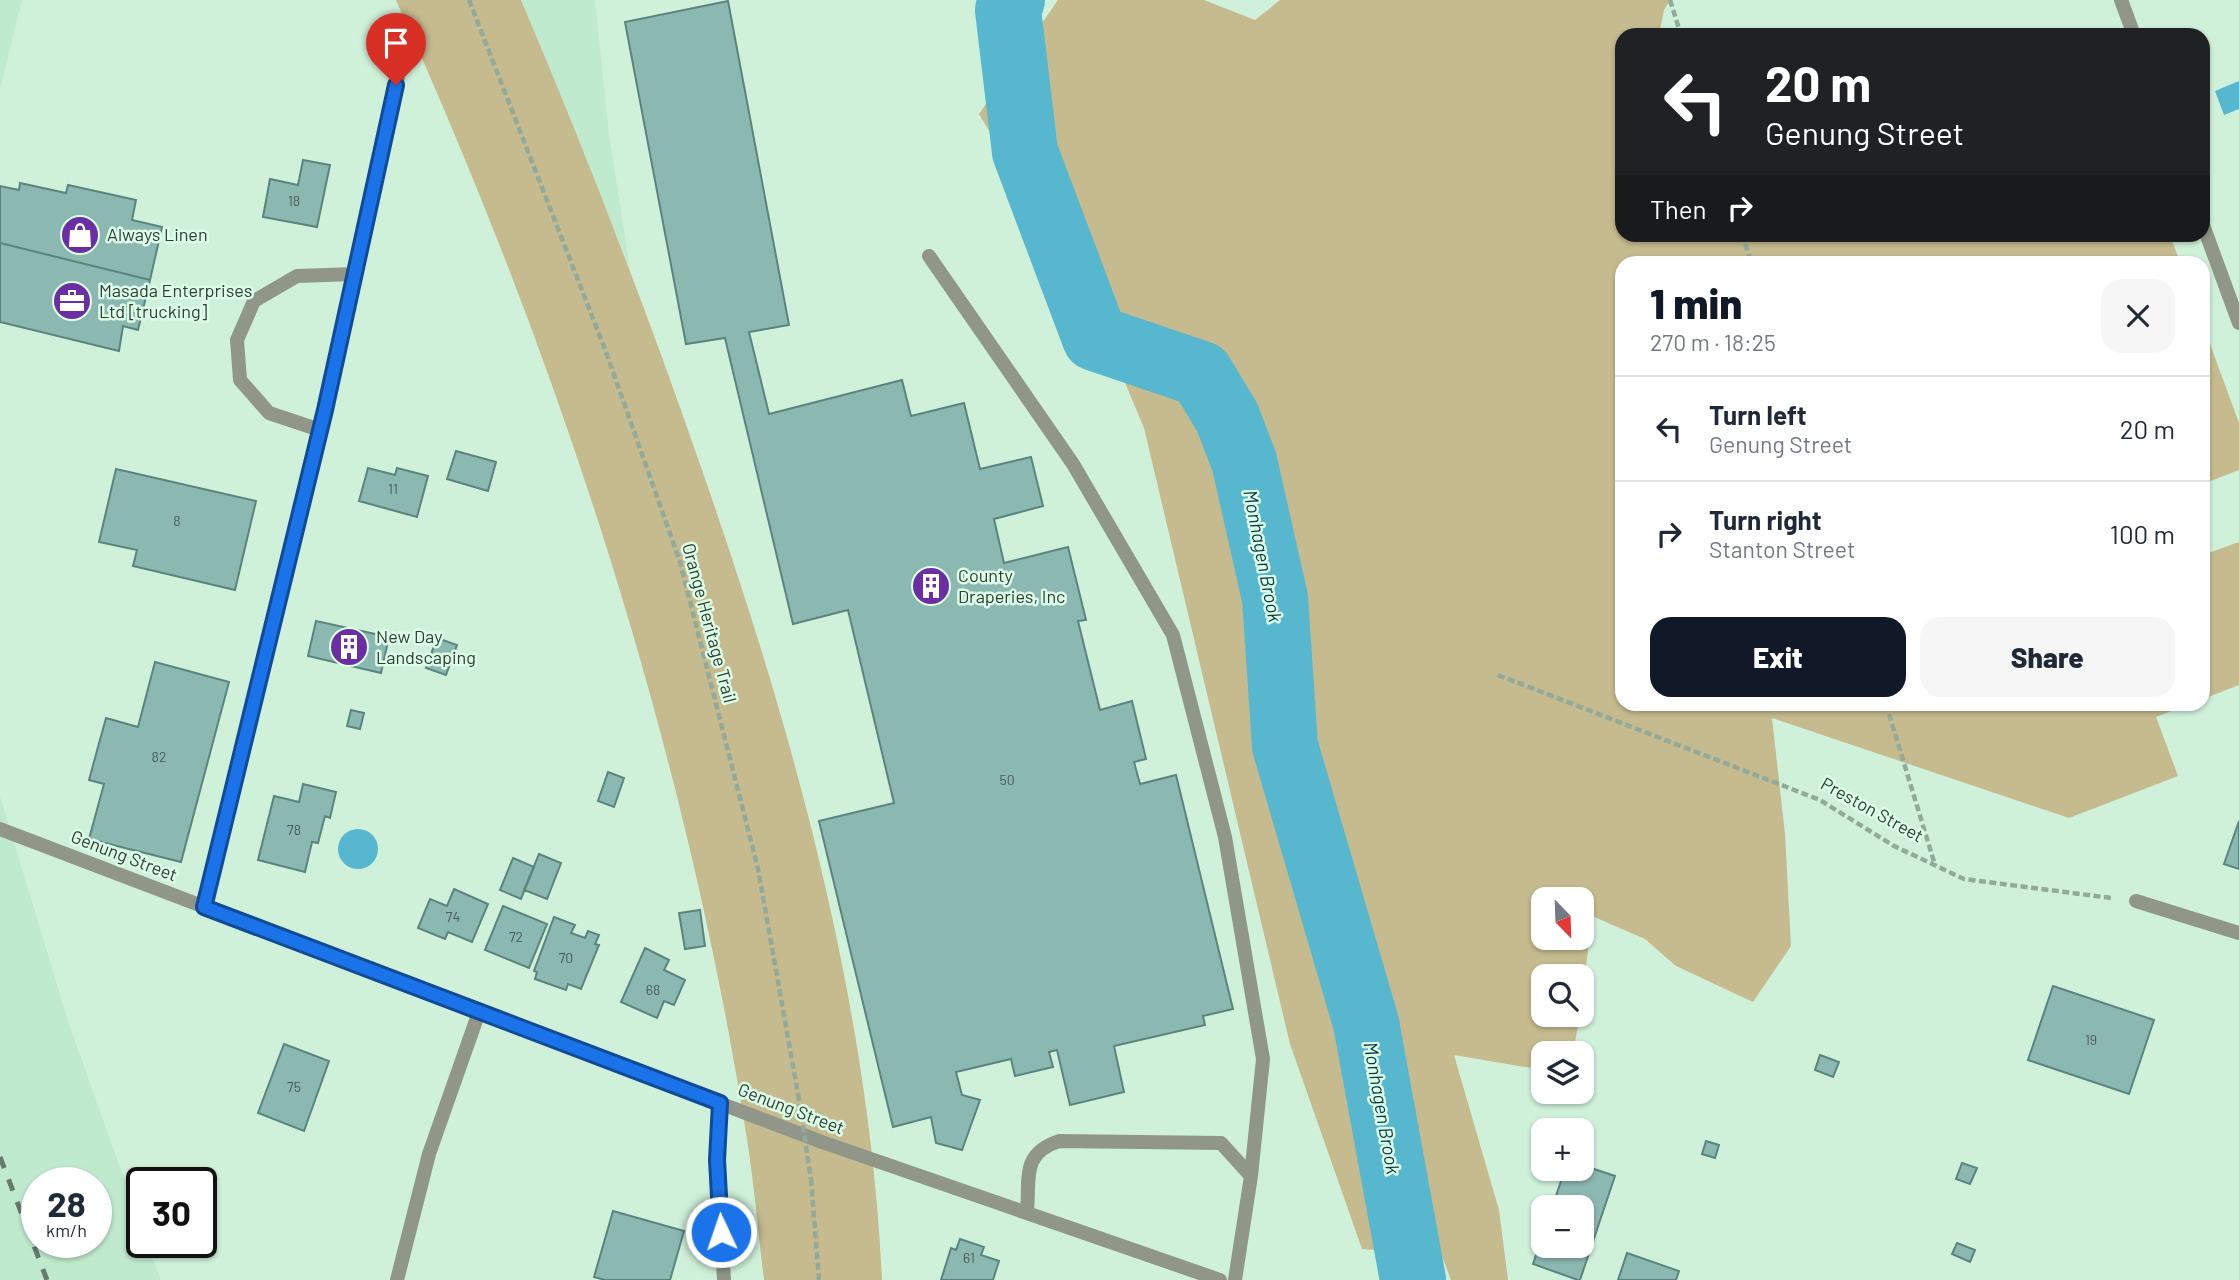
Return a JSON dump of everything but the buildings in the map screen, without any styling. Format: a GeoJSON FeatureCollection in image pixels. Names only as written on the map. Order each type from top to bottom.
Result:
{"type":"FeatureCollection","features":[{"type":"Feature","properties":{"kind":"street"},"geometry":{"type":"LineString","coordinates":[[2121,0],[2131,28]]}},
{"type":"Feature","properties":{"kind":"street"},"geometry":{"type":"LineString","coordinates":[[204,907],[320,430],[408,32]]}},
{"type":"Feature","properties":{"kind":"street"},"geometry":{"type":"LineString","coordinates":[[2209,242],[2239,323]]}},
{"type":"Feature","properties":{"kind":"street"},"geometry":{"type":"LineString","coordinates":[[929,256],[1073,464],[1173,635],[1225,837],[1263,1059],[1251,1176],[1235,1280]]}},
{"type":"Feature","properties":{"kind":"street"},"geometry":{"type":"LineString","coordinates":[[320,430],[269,414],[240,380],[237,340],[254,301],[297,276],[355,274]]}},
{"type":"Feature","properties":{"kind":"street","name":"Genung Street"},"geometry":{"type":"LineString","coordinates":[[0,829],[822,1142],[1220,1280]]}},
{"type":"Feature","properties":{"kind":"street"},"geometry":{"type":"LineString","coordinates":[[2136,901],[2239,933]]}},
{"type":"Feature","properties":{"kind":"street"},"geometry":{"type":"LineString","coordinates":[[397,1280],[429,1154],[479,1012]]}},
{"type":"Feature","properties":{"kind":"street"},"geometry":{"type":"LineString","coordinates":[[720,1103],[717,1160],[724,1280]]}},
{"type":"Feature","properties":{"kind":"street"},"geometry":{"type":"LineString","coordinates":[[1027,1212],[1032,1158],[1042,1147],[1059,1141],[1221,1143],[1251,1176]]}},
{"type":"Feature","properties":{"kind":"path","name":"Orange Heritage Trail"},"geometry":{"type":"LineString","coordinates":[[469,0],[606,352],[680,562],[758,869],[811,1179],[819,1280]]}},
{"type":"Feature","properties":{"kind":"path"},"geometry":{"type":"LineString","coordinates":[[1670,0],[1679,28]]}},
{"type":"Feature","properties":{"kind":"path","name":"Preston Street"},"geometry":{"type":"LineString","coordinates":[[1497,675],[1820,800],[1894,846],[1964,879],[2136,901]]}},
{"type":"Feature","properties":{"kind":"path"},"geometry":{"type":"LineString","coordinates":[[1888,711],[1936,866]]}},
{"type":"Feature","properties":{"kind":"shaded area"},"geometry":{"type":"Polygon","coordinates":[[[0,0],[22,0],[0,89],[0,0]]]}},
{"type":"Feature","properties":{"kind":"shaded area"},"geometry":{"type":"Polygon","coordinates":[[[396,0],[521,0],[638,292],[735,568],[767,668],[821,869],[861,1073],[874,1176],[882,1280],[764,1280],[749,1151],[720,987],[688,842],[651,698],[609,555],[511,274],[396,0]]]}},
{"type":"Feature","properties":{"kind":"shaded area"},"geometry":{"type":"Polygon","coordinates":[[[521,0],[595,0],[609,134],[630,268],[521,0]]]}},
{"type":"Feature","properties":{"kind":"shaded area"},"geometry":{"type":"Polygon","coordinates":[[[1058,0],[1204,0],[1255,20],[1280,0],[1670,0],[1664,10],[1660,28],[1615,28],[1615,242],[2173,242],[2178,256],[1615,256],[1615,711],[2172,711],[2156,717],[2178,776],[2069,818],[1772,718],[1785,834],[1791,946],[1753,1002],[1676,966],[1645,939],[1594,917],[1594,887],[1531,887],[1531,950],[1588,950],[1586,964],[1531,964],[1531,1027],[1578,1027],[1575,1041],[1531,1041],[1531,1068],[1454,1055],[1499,1210],[1508,1280],[1451,1280],[1421,1201],[1409,1253],[1362,1249],[1290,1044],[1144,428],[1090,299],[979,114],[1058,0]]]}},
{"type":"Feature","properties":{"kind":"shaded area"},"geometry":{"type":"Polygon","coordinates":[[[2210,344],[2239,423],[2239,470],[2210,481],[2210,344]]]}},
{"type":"Feature","properties":{"kind":"shaded area"},"geometry":{"type":"Polygon","coordinates":[[[2239,542],[2239,685],[2210,696],[2210,552],[2239,542]]]}},
{"type":"Feature","properties":{"kind":"shaded area"},"geometry":{"type":"Polygon","coordinates":[[[0,796],[69,1024],[126,1184],[126,1258],[153,1258],[161,1280],[0,1280],[0,796]]]}},
{"type":"Feature","properties":{"kind":"water"},"geometry":{"type":"Polygon","coordinates":[[[2239,81],[2239,109],[2224,115],[2215,91],[2239,81]]]}},
{"type":"Feature","properties":{"kind":"water"},"geometry":{"type":"Polygon","coordinates":[[[358,829],[372,835],[378,849],[372,863],[358,869],[344,863],[338,849],[344,835],[358,829]]]}},
{"type":"Feature","properties":{"kind":"waterway","name":"Monhagen Brook"},"geometry":{"type":"LineString","coordinates":[[1012,0],[1008,10],[1025,152],[1095,338],[1201,374],[1227,417],[1244,461],[1275,598],[1285,746],[1366,1023],[1413,1280]]}},
{"type":"Feature","properties":{"kind":"railway"},"geometry":{"type":"LineString","coordinates":[[0,1157],[47,1280]]}},
{"type":"Feature","properties":{"kind":"place","name":"Always Linen"},"geometry":{"type":"Point","coordinates":[80,235]}},
{"type":"Feature","properties":{"kind":"place","name":"Masada Enterprises Ltd [trucking]"},"geometry":{"type":"Point","coordinates":[72,301]}},
{"type":"Feature","properties":{"kind":"place","name":"County Draperies, Inc"},"geometry":{"type":"Point","coordinates":[931,586]}},
{"type":"Feature","properties":{"kind":"place","name":"New Day Landscaping"},"geometry":{"type":"Point","coordinates":[349,647]}},
{"type":"Feature","properties":{"kind":"route"},"geometry":{"type":"LineString","coordinates":[[396,85],[325,410],[204,907],[720,1103],[717,1160],[721,1232]]}}]}
